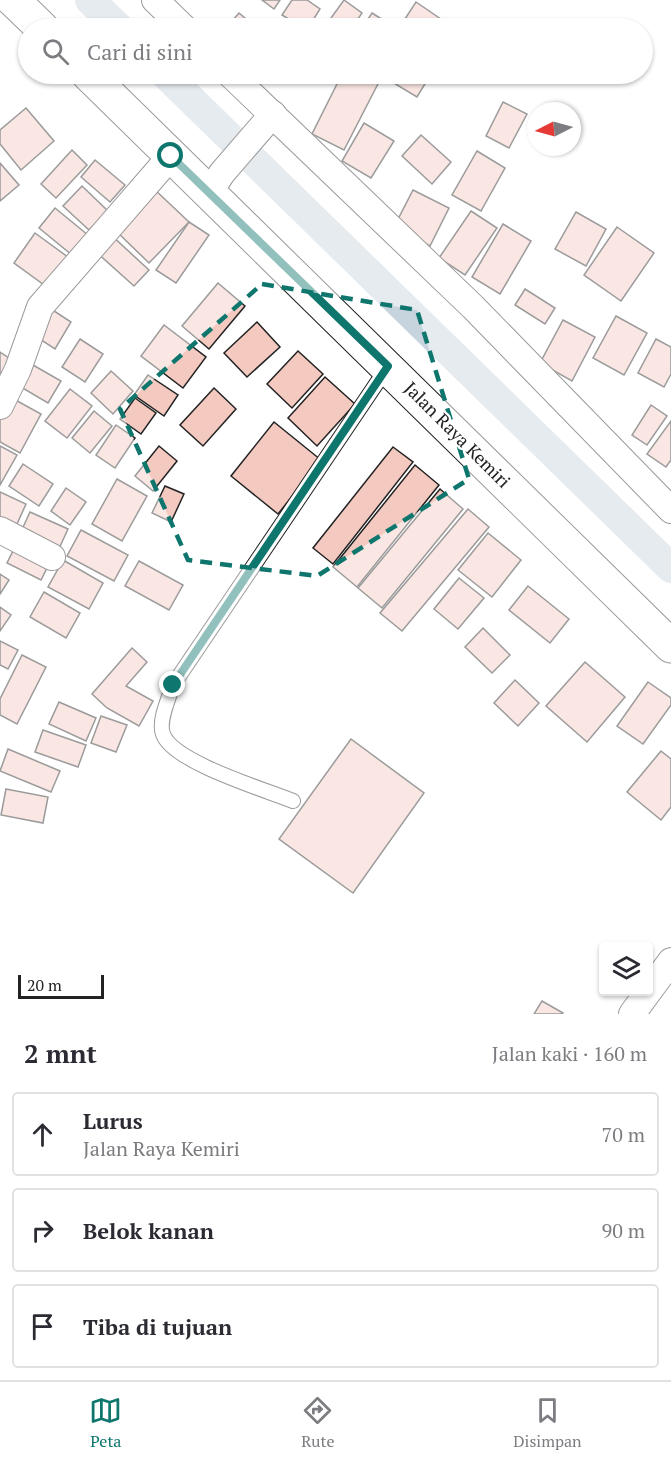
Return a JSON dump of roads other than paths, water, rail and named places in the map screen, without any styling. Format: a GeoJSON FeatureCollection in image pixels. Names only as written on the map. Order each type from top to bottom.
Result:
{"type":"FeatureCollection","features":[{"type":"Feature","properties":{"kind":"main road"},"geometry":{"type":"LineString","coordinates":[[14,0],[32,18]]}},
{"type":"Feature","properties":{"kind":"main road","name":"Jalan Raya Kemiri"},"geometry":{"type":"LineString","coordinates":[[98,84],[171,156],[215,183],[388,366],[565,544],[671,646]]}},
{"type":"Feature","properties":{"kind":"street"},"geometry":{"type":"LineString","coordinates":[[155,0],[174,18]]}},
{"type":"Feature","properties":{"kind":"street"},"geometry":{"type":"LineString","coordinates":[[239,84],[270,118],[473,307],[671,510]]}},
{"type":"Feature","properties":{"kind":"street"},"geometry":{"type":"LineString","coordinates":[[215,183],[270,118]]}},
{"type":"Feature","properties":{"kind":"street"},"geometry":{"type":"LineString","coordinates":[[0,406],[18,369],[40,307],[171,156]]}},
{"type":"Feature","properties":{"kind":"street"},"geometry":{"type":"LineString","coordinates":[[0,530],[52,557]]}},
{"type":"Feature","properties":{"kind":"street"},"geometry":{"type":"LineString","coordinates":[[632,1014],[671,961]]}},
{"type":"Feature","properties":{"kind":"lane"},"geometry":{"type":"LineString","coordinates":[[293,801],[203,767],[168,744],[162,733],[162,720],[173,685],[388,366]]}},
{"type":"Feature","properties":{"kind":"waterway"},"geometry":{"type":"LineString","coordinates":[[90,0],[109,18]]}},
{"type":"Feature","properties":{"kind":"waterway"},"geometry":{"type":"LineString","coordinates":[[175,84],[671,568]]}}]}
